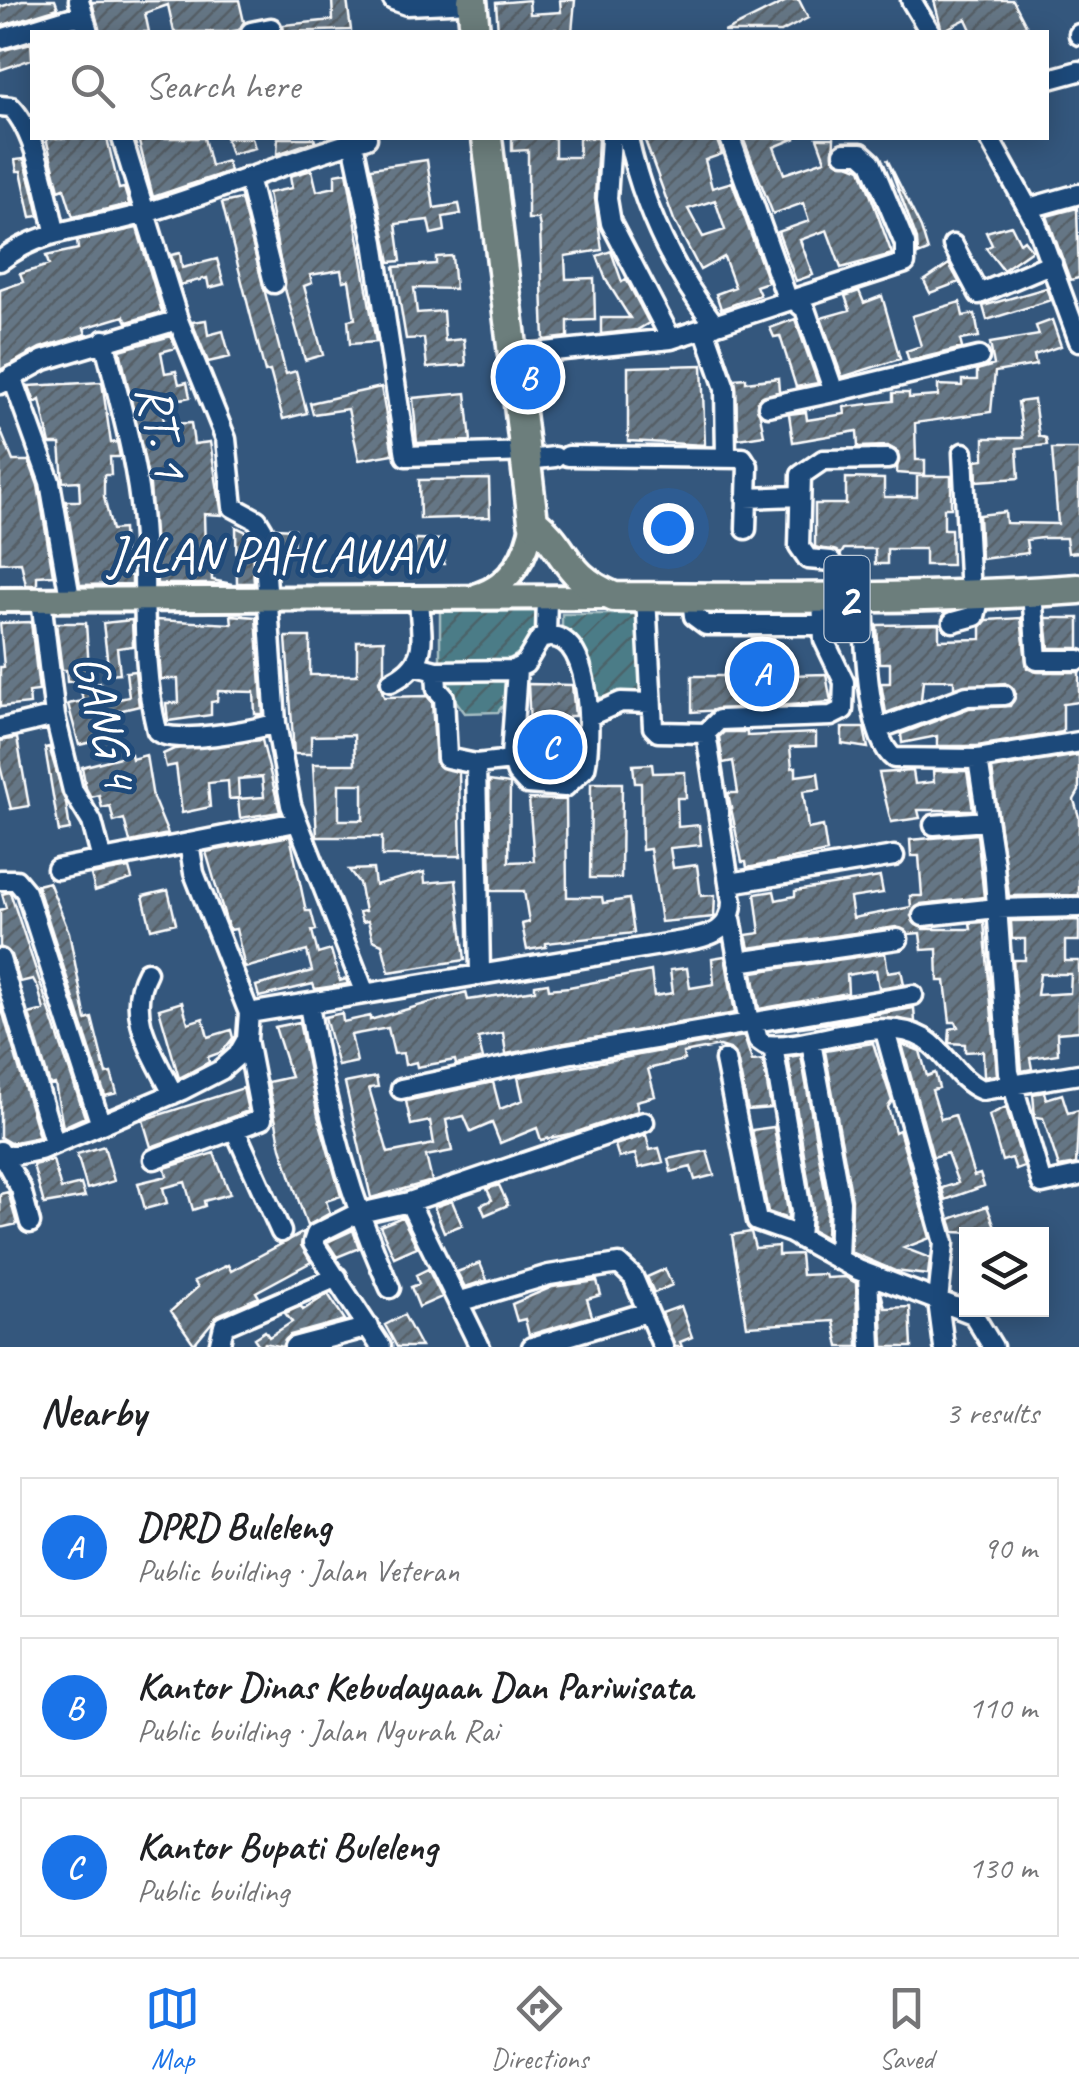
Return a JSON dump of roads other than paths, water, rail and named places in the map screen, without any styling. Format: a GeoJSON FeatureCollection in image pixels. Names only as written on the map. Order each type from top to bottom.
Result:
{"type":"FeatureCollection","features":[{"type":"Feature","properties":{"kind":"highway"},"geometry":{"type":"LineString","coordinates":[[472,1],[475,30]]}},
{"type":"Feature","properties":{"kind":"highway"},"geometry":{"type":"LineString","coordinates":[[487,140],[532,521],[548,533],[578,578],[614,597]]}},
{"type":"Feature","properties":{"kind":"highway","name":"2"},"geometry":{"type":"LineString","coordinates":[[614,597],[692,598],[823,612],[863,600],[1079,589]]}},
{"type":"Feature","properties":{"kind":"main road"},"geometry":{"type":"LineString","coordinates":[[465,598],[489,592],[509,577],[530,538],[532,521]]}},
{"type":"Feature","properties":{"kind":"main road","name":"JALAN PAHLAWAN"},"geometry":{"type":"LineString","coordinates":[[0,600],[614,597]]}},
{"type":"Feature","properties":{"kind":"street"},"geometry":{"type":"LineString","coordinates":[[394,0],[407,5],[472,1]]}},
{"type":"Feature","properties":{"kind":"street"},"geometry":{"type":"LineString","coordinates":[[910,0],[929,30]]}},
{"type":"Feature","properties":{"kind":"street"},"geometry":{"type":"LineString","coordinates":[[0,39],[81,7]]}},
{"type":"Feature","properties":{"kind":"street"},"geometry":{"type":"LineString","coordinates":[[260,30],[270,28]]}},
{"type":"Feature","properties":{"kind":"street"},"geometry":{"type":"LineString","coordinates":[[1049,79],[1079,71]]}},
{"type":"Feature","properties":{"kind":"street"},"geometry":{"type":"LineString","coordinates":[[0,106],[11,106],[19,116],[42,176],[54,231]]}},
{"type":"Feature","properties":{"kind":"street"},"geometry":{"type":"LineString","coordinates":[[123,140],[178,320],[226,439],[234,510],[261,524],[276,723],[296,822],[364,990]]}},
{"type":"Feature","properties":{"kind":"street"},"geometry":{"type":"LineString","coordinates":[[0,261],[54,231],[98,226],[146,212],[355,140],[406,456],[746,460],[746,529]]}},
{"type":"Feature","properties":{"kind":"street"},"geometry":{"type":"LineString","coordinates":[[611,140],[611,222],[671,339]]}},
{"type":"Feature","properties":{"kind":"street"},"geometry":{"type":"LineString","coordinates":[[628,140],[634,166],[672,261],[710,326],[725,388],[726,458]]}},
{"type":"Feature","properties":{"kind":"street"},"geometry":{"type":"LineString","coordinates":[[731,140],[791,300],[805,309],[834,392]]}},
{"type":"Feature","properties":{"kind":"street"},"geometry":{"type":"LineString","coordinates":[[990,140],[1029,208],[1052,262],[1071,286],[1079,341]]}},
{"type":"Feature","properties":{"kind":"street"},"geometry":{"type":"LineString","coordinates":[[515,355],[671,339],[908,260],[902,233],[870,162],[861,152],[844,154]]}},
{"type":"Feature","properties":{"kind":"street"},"geometry":{"type":"LineString","coordinates":[[248,177],[274,283]]}},
{"type":"Feature","properties":{"kind":"street"},"geometry":{"type":"LineString","coordinates":[[1029,208],[1079,194]]}},
{"type":"Feature","properties":{"kind":"street"},"geometry":{"type":"LineString","coordinates":[[953,244],[979,294],[1052,262]]}},
{"type":"Feature","properties":{"kind":"street"},"geometry":{"type":"LineString","coordinates":[[70,598],[50,482],[6,380],[44,360],[178,320]]}},
{"type":"Feature","properties":{"kind":"street","name":"RT. 1"},"geometry":{"type":"LineString","coordinates":[[104,340],[136,486],[143,537],[141,598],[152,710],[160,735],[209,735],[276,723]]}},
{"type":"Feature","properties":{"kind":"street"},"geometry":{"type":"LineString","coordinates":[[768,406],[980,357]]}},
{"type":"Feature","properties":{"kind":"street"},"geometry":{"type":"LineString","coordinates":[[953,622],[975,616],[963,454]]}},
{"type":"Feature","properties":{"kind":"street"},"geometry":{"type":"LineString","coordinates":[[831,561],[812,560],[801,551],[798,496],[802,475],[816,462],[888,459]]}},
{"type":"Feature","properties":{"kind":"street"},"geometry":{"type":"LineString","coordinates":[[746,498],[798,496]]}},
{"type":"Feature","properties":{"kind":"street"},"geometry":{"type":"LineString","coordinates":[[1032,592],[1036,660],[1079,660]]}},
{"type":"Feature","properties":{"kind":"street"},"geometry":{"type":"LineString","coordinates":[[546,636],[556,637],[574,652],[588,716],[585,768],[570,784],[554,788],[528,784],[512,760],[517,669],[546,636],[547,597]]}},
{"type":"Feature","properties":{"kind":"street"},"geometry":{"type":"LineString","coordinates":[[646,597],[650,704],[652,723],[658,732],[706,734],[719,720],[831,716],[843,710],[841,670],[826,646],[823,612]]}},
{"type":"Feature","properties":{"kind":"street","name":"GANG 4"},"geometry":{"type":"LineString","coordinates":[[41,599],[55,716],[73,791],[92,822],[102,860]]}},
{"type":"Feature","properties":{"kind":"street"},"geometry":{"type":"LineString","coordinates":[[419,599],[427,669],[444,698],[447,758],[476,764],[512,760]]}},
{"type":"Feature","properties":{"kind":"street"},"geometry":{"type":"LineString","coordinates":[[863,600],[878,729],[884,748],[901,761],[978,759],[1079,742]]}},
{"type":"Feature","properties":{"kind":"street"},"geometry":{"type":"LineString","coordinates":[[391,682],[427,669],[517,669]]}},
{"type":"Feature","properties":{"kind":"street"},"geometry":{"type":"LineString","coordinates":[[878,729],[957,699],[1004,695]]}},
{"type":"Feature","properties":{"kind":"street"},"geometry":{"type":"LineString","coordinates":[[588,716],[621,702],[650,704]]}},
{"type":"Feature","properties":{"kind":"street"},"geometry":{"type":"LineString","coordinates":[[0,729],[55,716]]}},
{"type":"Feature","properties":{"kind":"street"},"geometry":{"type":"LineString","coordinates":[[706,734],[730,883],[738,962],[758,1040],[774,1046],[885,1031],[923,1038],[969,1084],[987,1090],[1079,1074]]}},
{"type":"Feature","properties":{"kind":"street"},"geometry":{"type":"LineString","coordinates":[[978,759],[997,909],[1012,1086],[1042,1184],[1078,1176]]}},
{"type":"Feature","properties":{"kind":"street"},"geometry":{"type":"LineString","coordinates":[[476,764],[480,973]]}},
{"type":"Feature","properties":{"kind":"street"},"geometry":{"type":"LineString","coordinates":[[934,825],[987,821]]}},
{"type":"Feature","properties":{"kind":"street"},"geometry":{"type":"LineString","coordinates":[[57,870],[296,822]]}},
{"type":"Feature","properties":{"kind":"street"},"geometry":{"type":"LineString","coordinates":[[154,1159],[258,1122],[264,1114],[247,1039],[249,1013],[194,873],[189,843]]}},
{"type":"Feature","properties":{"kind":"street"},"geometry":{"type":"LineString","coordinates":[[730,883],[894,856]]}},
{"type":"Feature","properties":{"kind":"street"},"geometry":{"type":"LineString","coordinates":[[0,880],[16,880],[26,892],[100,1122]]}},
{"type":"Feature","properties":{"kind":"street"},"geometry":{"type":"LineString","coordinates":[[922,916],[1079,907]]}},
{"type":"Feature","properties":{"kind":"street"},"geometry":{"type":"LineString","coordinates":[[249,1013],[364,990],[660,946],[718,933],[731,919]]}},
{"type":"Feature","properties":{"kind":"street"},"geometry":{"type":"LineString","coordinates":[[738,962],[898,939]]}},
{"type":"Feature","properties":{"kind":"street"},"geometry":{"type":"LineString","coordinates":[[0,959],[54,1142]]}},
{"type":"Feature","properties":{"kind":"street"},"geometry":{"type":"LineString","coordinates":[[147,972],[137,993],[137,1016],[173,1094]]}},
{"type":"Feature","properties":{"kind":"street"},"geometry":{"type":"LineString","coordinates":[[401,1089],[512,1064],[913,994]]}},
{"type":"Feature","properties":{"kind":"street"},"geometry":{"type":"LineString","coordinates":[[309,1004],[328,1108],[356,1214],[390,1288]]}},
{"type":"Feature","properties":{"kind":"street"},"geometry":{"type":"LineString","coordinates":[[885,1031],[944,1243],[938,1301],[944,1347]]}},
{"type":"Feature","properties":{"kind":"street"},"geometry":{"type":"LineString","coordinates":[[30,1223],[3,1154],[54,1142],[173,1094],[231,1064],[247,1039]]}},
{"type":"Feature","properties":{"kind":"street"},"geometry":{"type":"LineString","coordinates":[[811,1042],[839,1190],[838,1260]]}},
{"type":"Feature","properties":{"kind":"street"},"geometry":{"type":"LineString","coordinates":[[774,1046],[802,1211],[799,1238]]}},
{"type":"Feature","properties":{"kind":"street"},"geometry":{"type":"LineString","coordinates":[[725,1060],[756,1218],[868,1274],[973,1314],[993,1347]]}},
{"type":"Feature","properties":{"kind":"street"},"geometry":{"type":"LineString","coordinates":[[382,1347],[313,1238],[356,1214],[408,1202],[644,1122]]}},
{"type":"Feature","properties":{"kind":"street"},"geometry":{"type":"LineString","coordinates":[[235,1130],[281,1232]]}},
{"type":"Feature","properties":{"kind":"street"},"geometry":{"type":"LineString","coordinates":[[408,1202],[480,1347]]}},
{"type":"Feature","properties":{"kind":"street"},"geometry":{"type":"LineString","coordinates":[[458,1302],[612,1263],[630,1272],[663,1347]]}},
{"type":"Feature","properties":{"kind":"street"},"geometry":{"type":"LineString","coordinates":[[868,1274],[872,1347]]}},
{"type":"Feature","properties":{"kind":"street"},"geometry":{"type":"LineString","coordinates":[[219,1347],[224,1326],[336,1277]]}},
{"type":"Feature","properties":{"kind":"street"},"geometry":{"type":"LineString","coordinates":[[532,1347],[647,1312]]}},
{"type":"Feature","properties":{"kind":"street"},"geometry":{"type":"LineString","coordinates":[[294,1347],[369,1327]]}},
{"type":"Feature","properties":{"kind":"place","name":"Kantor Dinas Kebudayaan Dan Pariwisata"},"geometry":{"type":"Point","coordinates":[528,377]}},
{"type":"Feature","properties":{"kind":"place","name":"DPRD Buleleng"},"geometry":{"type":"Point","coordinates":[762,674]}},
{"type":"Feature","properties":{"kind":"place","name":"Kantor Bupati Buleleng"},"geometry":{"type":"Point","coordinates":[550,747]}}]}
